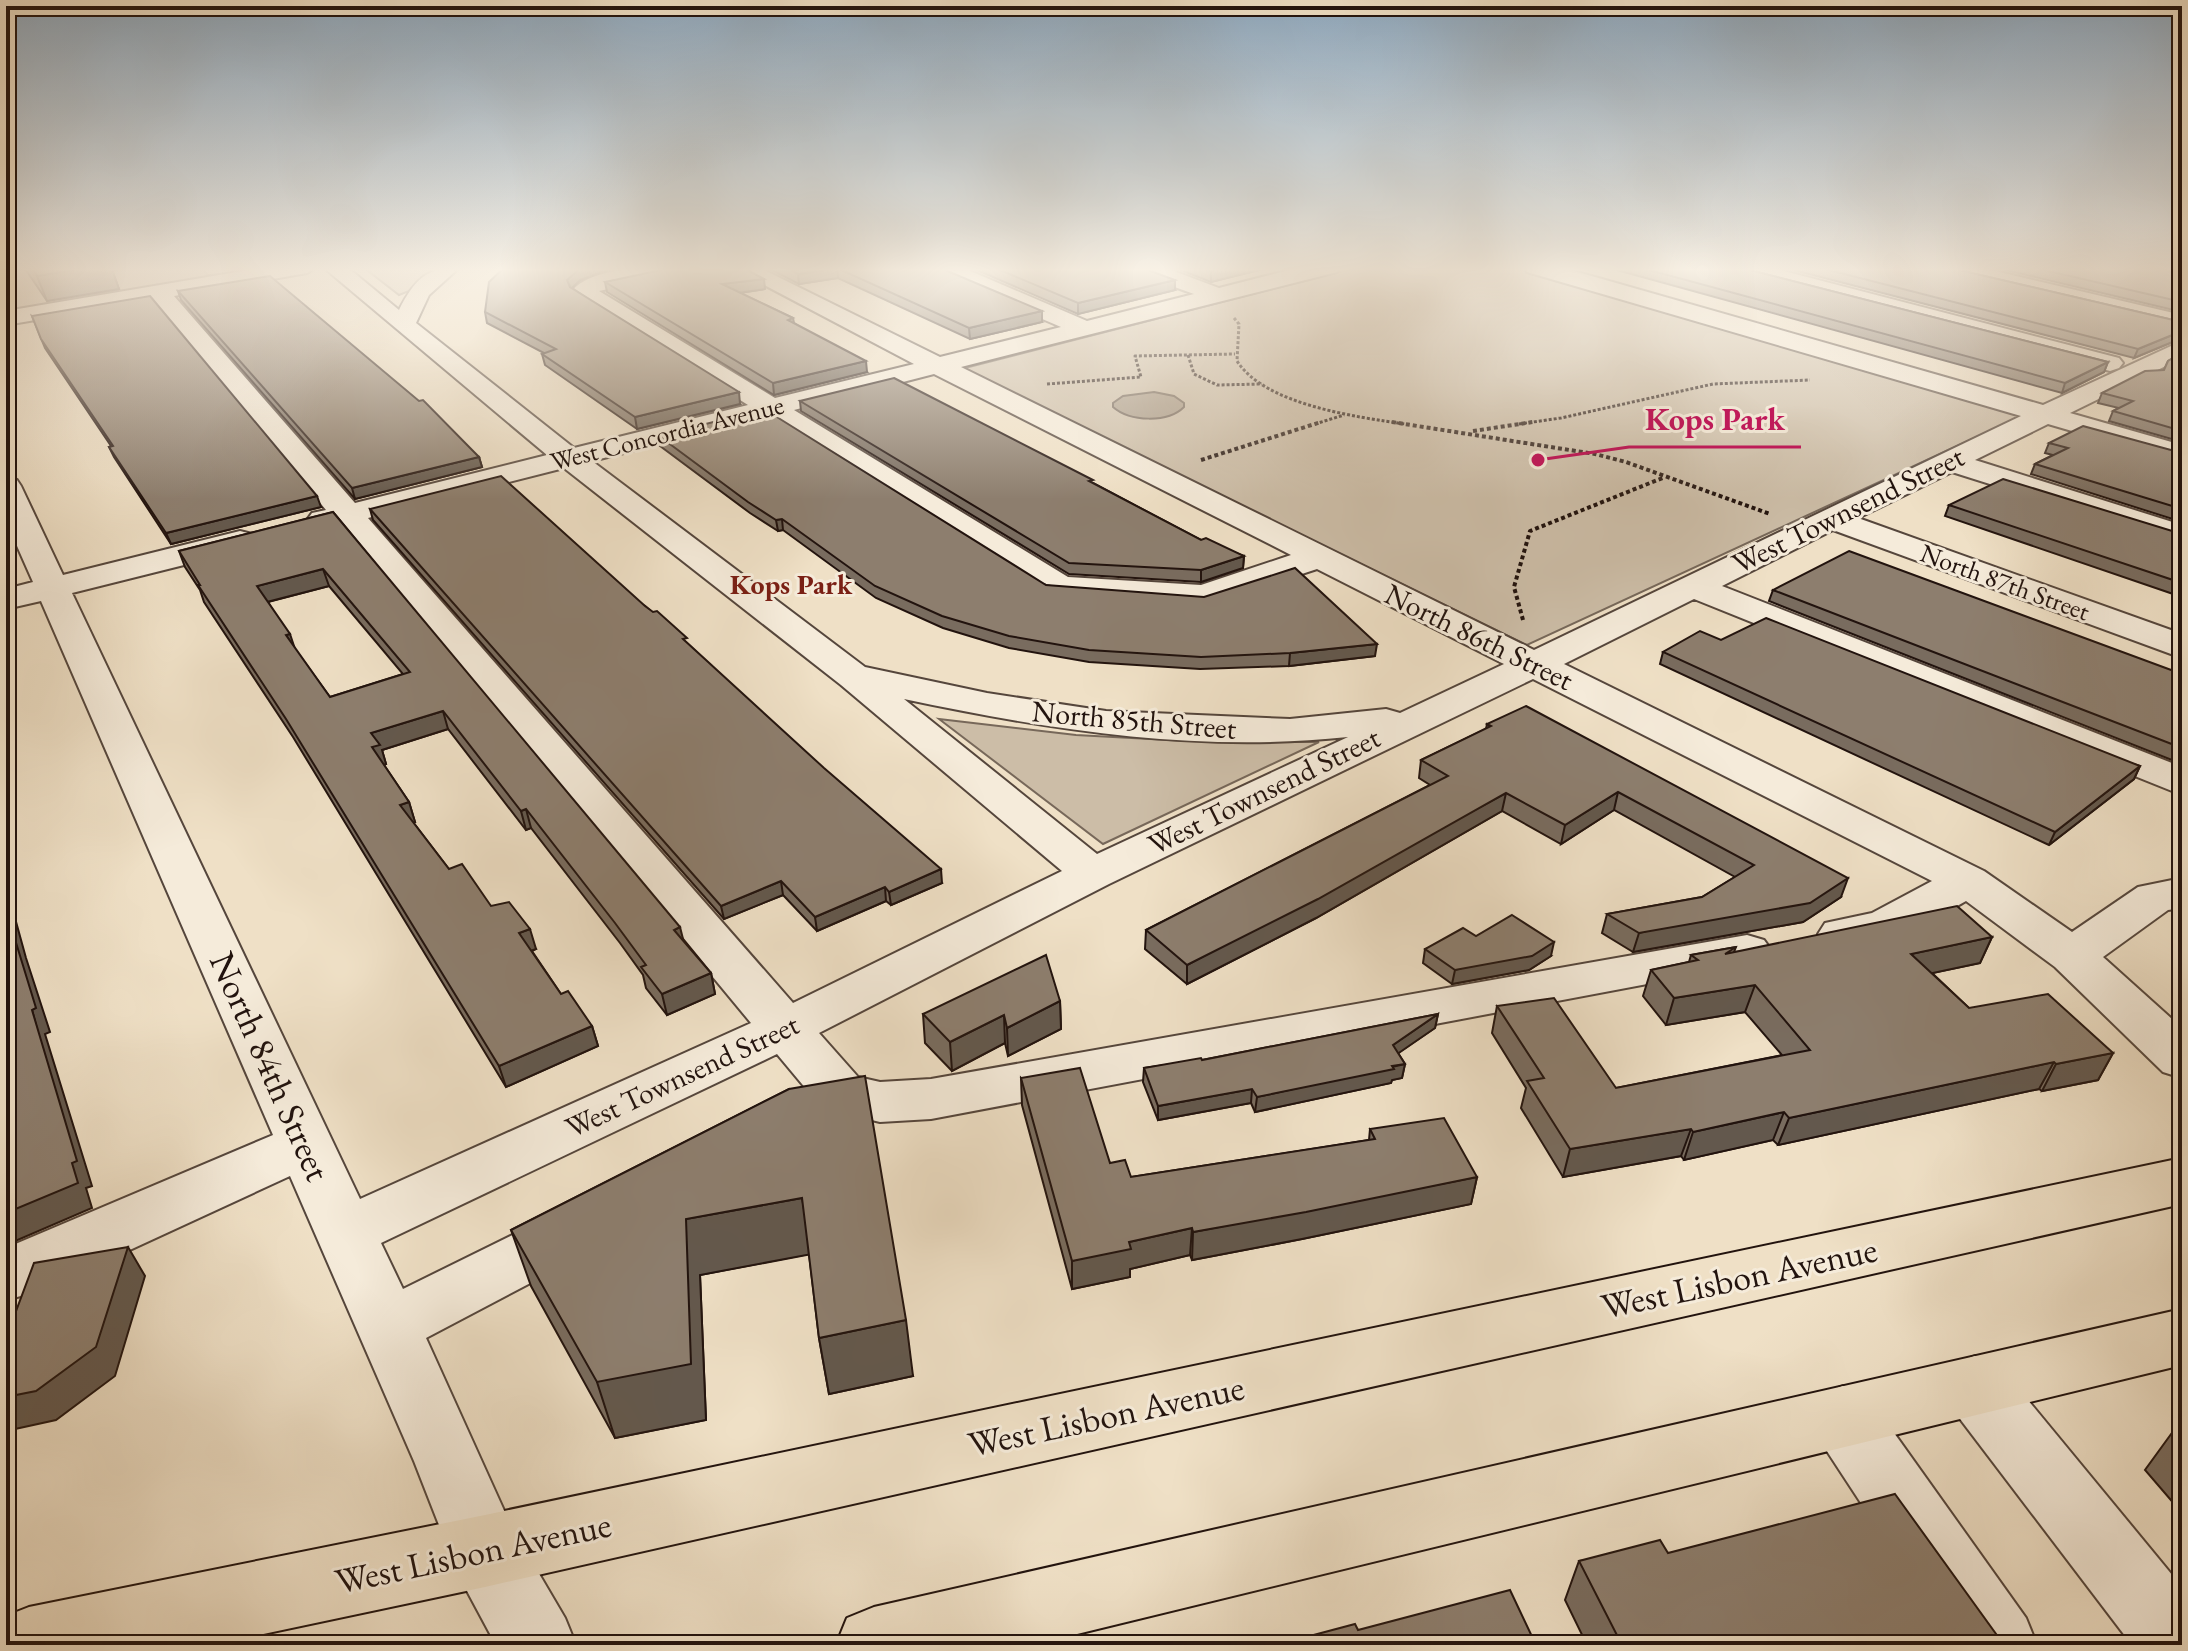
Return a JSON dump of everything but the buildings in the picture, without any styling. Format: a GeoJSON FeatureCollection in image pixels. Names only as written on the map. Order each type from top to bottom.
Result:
{"type":"FeatureCollection","features":[{"type":"Feature","properties":{"kind":"main road","name":"West Lisbon Avenue"},"geometry":{"type":"LineString","coordinates":[[29,1645],[485,1551],[2182,1181]]}},
{"type":"Feature","properties":{"kind":"main road"},"geometry":{"type":"LineString","coordinates":[[874,1645],[2182,1337]]}},
{"type":"Feature","properties":{"kind":"street"},"geometry":{"type":"LineString","coordinates":[[203,344],[784,1029],[821,1105],[931,1099],[1885,926],[1968,881]]}},
{"type":"Feature","properties":{"kind":"street","name":"North 85th Street"},"geometry":{"type":"LineString","coordinates":[[427,344],[852,676],[1093,874]]}},
{"type":"Feature","properties":{"kind":"street"},"geometry":{"type":"LineString","coordinates":[[669,344],[1060,587],[1204,596],[1318,557]]}},
{"type":"Feature","properties":{"kind":"street","name":"North 86th Street"},"geometry":{"type":"LineString","coordinates":[[890,344],[1318,557],[1529,643],[1968,881],[2072,956],[2182,1059]]}},
{"type":"Feature","properties":{"kind":"street","name":"West Concordia Avenue"},"geometry":{"type":"LineString","coordinates":[[303,525],[1020,344]]}},
{"type":"Feature","properties":{"kind":"street"},"geometry":{"type":"LineString","coordinates":[[1802,344],[2182,454]]}},
{"type":"Feature","properties":{"kind":"street"},"geometry":{"type":"LineString","coordinates":[[2036,344],[2170,378]]}},
{"type":"Feature","properties":{"kind":"street","name":"West Townsend Street"},"geometry":{"type":"LineString","coordinates":[[346,1232],[784,1029],[1093,874],[1418,718],[1529,643],[1692,586],[2182,348]]}},
{"type":"Feature","properties":{"kind":"street"},"geometry":{"type":"LineString","coordinates":[[1948,461],[2182,535]]}},
{"type":"Feature","properties":{"kind":"street","name":"North 84th Street"},"geometry":{"type":"LineString","coordinates":[[6,486],[29,593],[307,1144],[449,1461],[485,1551],[538,1645]]}},
{"type":"Feature","properties":{"kind":"street","name":"North 87th Street"},"geometry":{"type":"LineString","coordinates":[[1829,518],[2182,647]]}},
{"type":"Feature","properties":{"kind":"street"},"geometry":{"type":"LineString","coordinates":[[29,593],[272,533]]}},
{"type":"Feature","properties":{"kind":"street"},"geometry":{"type":"LineString","coordinates":[[1692,586],[2182,782]]}},
{"type":"Feature","properties":{"kind":"street","name":"North 85th Street"},"geometry":{"type":"LineString","coordinates":[[852,676],[987,705],[1106,723],[1290,731],[1418,718]]}},
{"type":"Feature","properties":{"kind":"street"},"geometry":{"type":"LineString","coordinates":[[2072,956],[2155,897],[2182,893]]}},
{"type":"Feature","properties":{"kind":"street"},"geometry":{"type":"LineString","coordinates":[[6,1274],[21,1272],[307,1144]]}},
{"type":"Feature","properties":{"kind":"street"},"geometry":{"type":"LineString","coordinates":[[388,1327],[622,1207]]}},
{"type":"Feature","properties":{"kind":"street"},"geometry":{"type":"LineString","coordinates":[[1975,1386],[2180,1645]]}},
{"type":"Feature","properties":{"kind":"street"},"geometry":{"type":"LineString","coordinates":[[1843,1417],[1999,1645]]}},
{"type":"Feature","properties":{"kind":"path"},"geometry":{"type":"LineString","coordinates":[[1236,344],[1235,354],[1239,364],[1266,384],[1296,400],[1345,414],[1595,454],[1779,517]]}},
{"type":"Feature","properties":{"kind":"path"},"geometry":{"type":"LineString","coordinates":[[1039,384],[1077,384],[1141,377],[1135,356],[1235,354]]}},
{"type":"Feature","properties":{"kind":"path"},"geometry":{"type":"LineString","coordinates":[[1188,355],[1194,374],[1217,385],[1266,384]]}},
{"type":"Feature","properties":{"kind":"path"},"geometry":{"type":"LineString","coordinates":[[1463,432],[1561,418],[1713,384],[1817,381]]}},
{"type":"Feature","properties":{"kind":"path"},"geometry":{"type":"LineString","coordinates":[[1195,462],[1345,414]]}},
{"type":"Feature","properties":{"kind":"path"},"geometry":{"type":"LineString","coordinates":[[1529,643],[1514,587],[1530,531],[1666,476]]}},
{"type":"Feature","properties":{"kind":"shaded area"},"geometry":{"type":"Polygon","coordinates":[[[1058,344],[1779,344],[2024,415],[1527,645],[961,369],[1058,344]]]}},
{"type":"Feature","properties":{"kind":"shaded area"},"geometry":{"type":"Polygon","coordinates":[[[1154,392],[1174,396],[1184,403],[1184,407],[1169,416],[1149,419],[1129,416],[1113,407],[1113,403],[1123,396],[1154,392]]]}},
{"type":"Feature","properties":{"kind":"shaded area"},"geometry":{"type":"Polygon","coordinates":[[[939,719],[1076,735],[1187,741],[1319,742],[1103,844],[939,719]]]}},
{"type":"Feature","properties":{"kind":"place","name":"Kops Park"},"geometry":{"type":"Point","coordinates":[1538,460]}},
{"type":"Feature","properties":{"kind":"district","name":"Kops Park"},"geometry":{"type":"Point","coordinates":[791,584]}}]}
